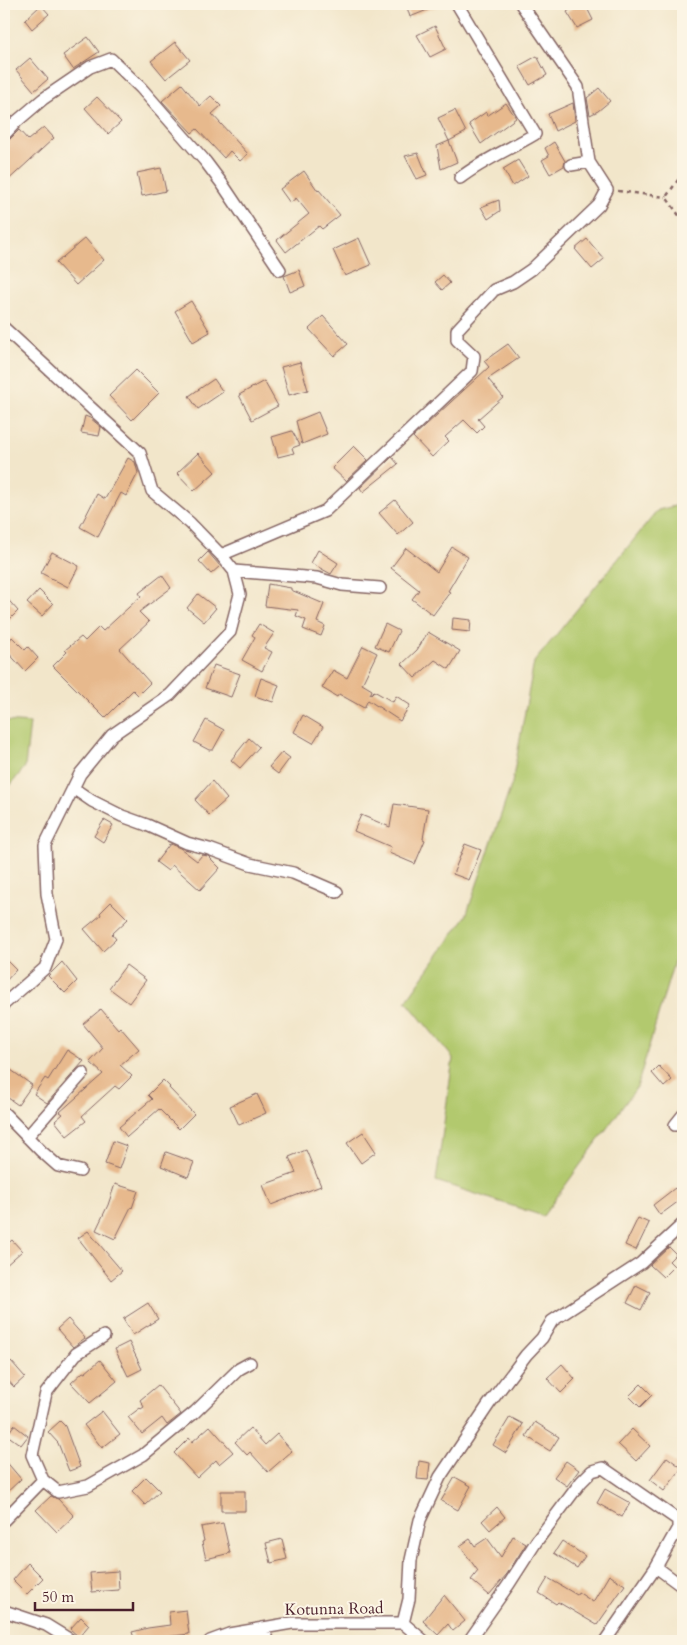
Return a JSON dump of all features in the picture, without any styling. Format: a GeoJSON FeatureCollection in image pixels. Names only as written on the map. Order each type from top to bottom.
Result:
{"type":"FeatureCollection","features":[{"type":"Feature","properties":{"kind":"street"},"geometry":{"type":"LineString","coordinates":[[456,4],[535,134],[477,165],[460,178]]}},
{"type":"Feature","properties":{"kind":"street"},"geometry":{"type":"LineString","coordinates":[[221,555],[325,511],[472,372],[474,356],[457,340],[456,330],[494,290],[512,282],[532,269],[599,205],[607,190],[589,162],[578,87],[521,4]]}},
{"type":"Feature","properties":{"kind":"street"},"geometry":{"type":"LineString","coordinates":[[4,135],[43,99],[90,67],[111,59],[141,88],[204,161],[223,185],[280,270]]}},
{"type":"Feature","properties":{"kind":"street"},"geometry":{"type":"LineString","coordinates":[[571,165],[589,162]]}},
{"type":"Feature","properties":{"kind":"street"},"geometry":{"type":"LineString","coordinates":[[4,328],[140,452],[152,491],[190,523],[221,555],[234,571],[240,594],[230,632],[170,696],[112,735],[80,774],[45,845],[47,894],[56,939],[45,968],[4,1004]]}},
{"type":"Feature","properties":{"kind":"street"},"geometry":{"type":"LineString","coordinates":[[234,571],[318,578],[342,585],[380,588]]}},
{"type":"Feature","properties":{"kind":"street"},"geometry":{"type":"LineString","coordinates":[[73,788],[92,801],[122,816],[147,825],[187,844],[210,849],[250,864],[293,873],[337,892]]}},
{"type":"Feature","properties":{"kind":"street"},"geometry":{"type":"LineString","coordinates":[[27,1137],[83,1072]]}},
{"type":"Feature","properties":{"kind":"street"},"geometry":{"type":"LineString","coordinates":[[4,1113],[58,1166],[80,1171]]}},
{"type":"Feature","properties":{"kind":"street"},"geometry":{"type":"LineString","coordinates":[[675,1125],[683,1115]]}},
{"type":"Feature","properties":{"kind":"street"},"geometry":{"type":"LineString","coordinates":[[403,1623],[409,1600],[411,1560],[420,1520],[440,1477],[489,1404],[526,1355],[542,1338],[552,1321],[641,1263],[683,1224]]}},
{"type":"Feature","properties":{"kind":"street"},"geometry":{"type":"LineString","coordinates":[[104,1336],[76,1354],[46,1393],[32,1455],[43,1480],[58,1492],[88,1486],[143,1455],[195,1412],[239,1369],[250,1363]]}},
{"type":"Feature","properties":{"kind":"street"},"geometry":{"type":"LineString","coordinates":[[469,1641],[548,1525],[592,1471],[603,1468],[678,1520],[678,1528],[656,1567],[605,1641]]}},
{"type":"Feature","properties":{"kind":"street"},"geometry":{"type":"LineString","coordinates":[[4,1520],[43,1480]]}},
{"type":"Feature","properties":{"kind":"street"},"geometry":{"type":"LineString","coordinates":[[656,1567],[683,1587]]}},
{"type":"Feature","properties":{"kind":"street"},"geometry":{"type":"LineString","coordinates":[[4,1611],[46,1625],[72,1641]]}},
{"type":"Feature","properties":{"kind":"street","name":"Kotunna Road"},"geometry":{"type":"LineString","coordinates":[[210,1641],[230,1634],[292,1623],[403,1623],[424,1641]]}},
{"type":"Feature","properties":{"kind":"street"},"geometry":{"type":"LineString","coordinates":[[262,1628],[269,1641]]}},
{"type":"Feature","properties":{"kind":"path"},"geometry":{"type":"LineString","coordinates":[[666,197],[683,173]]}},
{"type":"Feature","properties":{"kind":"path"},"geometry":{"type":"LineString","coordinates":[[607,190],[666,197],[683,221]]}},
{"type":"Feature","properties":{"kind":"green space"},"geometry":{"type":"Polygon","coordinates":[[[683,504],[683,931],[637,1087],[543,1216],[436,1181],[453,1058],[406,1001],[466,916],[512,783],[534,662],[658,510],[683,504]]]}},
{"type":"Feature","properties":{"kind":"green space"},"geometry":{"type":"Polygon","coordinates":[[[4,721],[30,723],[25,767],[4,793],[4,721]]]}},
{"type":"Feature","properties":{"kind":"building"},"geometry":{"type":"Polygon","coordinates":[[[406,4],[442,4],[410,17],[406,4]]]}},
{"type":"Feature","properties":{"kind":"building"},"geometry":{"type":"Polygon","coordinates":[[[577,4],[585,4],[593,20],[577,28],[567,12],[577,4]]]}},
{"type":"Feature","properties":{"kind":"building"},"geometry":{"type":"Polygon","coordinates":[[[41,5],[49,14],[32,29],[25,20],[41,5]]]}},
{"type":"Feature","properties":{"kind":"building"},"geometry":{"type":"Polygon","coordinates":[[[435,26],[446,49],[430,57],[417,35],[435,26]]]}},
{"type":"Feature","properties":{"kind":"building"},"geometry":{"type":"Polygon","coordinates":[[[88,37],[99,52],[73,69],[63,55],[88,37]]]}},
{"type":"Feature","properties":{"kind":"building"},"geometry":{"type":"Polygon","coordinates":[[[175,42],[190,60],[166,79],[151,61],[175,42]]]}},
{"type":"Feature","properties":{"kind":"building"},"geometry":{"type":"Polygon","coordinates":[[[537,56],[547,75],[530,85],[519,66],[537,56]]]}},
{"type":"Feature","properties":{"kind":"building"},"geometry":{"type":"Polygon","coordinates":[[[30,58],[48,79],[34,91],[16,70],[30,58]]]}},
{"type":"Feature","properties":{"kind":"building"},"geometry":{"type":"Polygon","coordinates":[[[182,84],[200,106],[211,96],[221,106],[212,114],[248,154],[240,161],[230,151],[224,158],[197,129],[192,133],[162,101],[182,84]]]}},
{"type":"Feature","properties":{"kind":"building"},"geometry":{"type":"Polygon","coordinates":[[[599,88],[610,101],[590,115],[587,98],[599,88]]]}},
{"type":"Feature","properties":{"kind":"building"},"geometry":{"type":"Polygon","coordinates":[[[97,97],[121,122],[108,134],[85,108],[97,97]]]}},
{"type":"Feature","properties":{"kind":"building"},"geometry":{"type":"Polygon","coordinates":[[[506,103],[516,118],[481,144],[469,124],[486,112],[487,116],[506,103]]]}},
{"type":"Feature","properties":{"kind":"building"},"geometry":{"type":"Polygon","coordinates":[[[573,103],[575,121],[555,131],[548,114],[573,103]]]}},
{"type":"Feature","properties":{"kind":"building"},"geometry":{"type":"Polygon","coordinates":[[[455,110],[466,132],[449,141],[438,118],[455,110]]]}},
{"type":"Feature","properties":{"kind":"building"},"geometry":{"type":"Polygon","coordinates":[[[44,127],[54,138],[4,184],[4,142],[9,140],[19,130],[28,140],[44,127]]]}},
{"type":"Feature","properties":{"kind":"building"},"geometry":{"type":"Polygon","coordinates":[[[449,141],[457,162],[441,169],[437,146],[449,141]]]}},
{"type":"Feature","properties":{"kind":"building"},"geometry":{"type":"Polygon","coordinates":[[[554,142],[565,161],[564,166],[550,174],[542,160],[549,156],[545,148],[554,142]]]}},
{"type":"Feature","properties":{"kind":"building"},"geometry":{"type":"Polygon","coordinates":[[[418,153],[427,175],[417,179],[405,156],[418,153]]]}},
{"type":"Feature","properties":{"kind":"building"},"geometry":{"type":"Polygon","coordinates":[[[518,160],[528,176],[513,186],[503,169],[518,160]]]}},
{"type":"Feature","properties":{"kind":"building"},"geometry":{"type":"Polygon","coordinates":[[[161,168],[166,191],[142,196],[137,173],[161,168]]]}},
{"type":"Feature","properties":{"kind":"building"},"geometry":{"type":"Polygon","coordinates":[[[304,171],[318,191],[340,215],[322,229],[319,226],[286,252],[277,240],[309,214],[296,198],[290,203],[280,189],[304,171]]]}},
{"type":"Feature","properties":{"kind":"building"},"geometry":{"type":"Polygon","coordinates":[[[499,200],[500,211],[488,219],[481,207],[499,200]]]}},
{"type":"Feature","properties":{"kind":"building"},"geometry":{"type":"Polygon","coordinates":[[[85,238],[104,260],[76,285],[56,263],[85,238]]]}},
{"type":"Feature","properties":{"kind":"building"},"geometry":{"type":"Polygon","coordinates":[[[359,238],[371,265],[345,276],[333,250],[359,238]]]}},
{"type":"Feature","properties":{"kind":"building"},"geometry":{"type":"Polygon","coordinates":[[[587,239],[604,259],[592,269],[575,249],[587,239]]]}},
{"type":"Feature","properties":{"kind":"building"},"geometry":{"type":"Polygon","coordinates":[[[299,270],[305,286],[290,292],[284,276],[299,270]]]}},
{"type":"Feature","properties":{"kind":"building"},"geometry":{"type":"Polygon","coordinates":[[[443,275],[450,283],[442,290],[435,282],[443,275]]]}},
{"type":"Feature","properties":{"kind":"building"},"geometry":{"type":"Polygon","coordinates":[[[191,301],[210,332],[193,342],[175,311],[191,301]]]}},
{"type":"Feature","properties":{"kind":"building"},"geometry":{"type":"Polygon","coordinates":[[[323,316],[348,344],[334,356],[309,329],[323,316]]]}},
{"type":"Feature","properties":{"kind":"building"},"geometry":{"type":"Polygon","coordinates":[[[508,344],[519,358],[488,379],[503,397],[478,419],[484,426],[477,433],[464,420],[445,437],[449,441],[432,457],[413,437],[489,367],[484,361],[508,344]]]}},
{"type":"Feature","properties":{"kind":"building"},"geometry":{"type":"Polygon","coordinates":[[[300,362],[308,390],[289,395],[281,367],[300,362]]]}},
{"type":"Feature","properties":{"kind":"building"},"geometry":{"type":"Polygon","coordinates":[[[136,370],[159,393],[132,420],[109,396],[136,370]]]}},
{"type":"Feature","properties":{"kind":"building"},"geometry":{"type":"Polygon","coordinates":[[[214,379],[223,392],[198,409],[189,396],[214,379]]]}},
{"type":"Feature","properties":{"kind":"building"},"geometry":{"type":"Polygon","coordinates":[[[264,381],[278,406],[252,420],[239,395],[264,381]]]}},
{"type":"Feature","properties":{"kind":"building"},"geometry":{"type":"Polygon","coordinates":[[[318,412],[327,434],[302,444],[296,421],[318,412]]]}},
{"type":"Feature","properties":{"kind":"building"},"geometry":{"type":"Polygon","coordinates":[[[85,416],[101,427],[99,436],[81,433],[85,416]]]}},
{"type":"Feature","properties":{"kind":"building"},"geometry":{"type":"Polygon","coordinates":[[[292,431],[300,445],[292,448],[294,453],[278,457],[272,437],[292,431]]]}},
{"type":"Feature","properties":{"kind":"building"},"geometry":{"type":"Polygon","coordinates":[[[354,446],[368,460],[346,481],[332,468],[354,446]]]}},
{"type":"Feature","properties":{"kind":"building"},"geometry":{"type":"Polygon","coordinates":[[[198,453],[215,472],[194,491],[177,473],[198,453]]]}},
{"type":"Feature","properties":{"kind":"building"},"geometry":{"type":"Polygon","coordinates":[[[392,457],[398,464],[363,492],[360,488],[392,457]]]}},
{"type":"Feature","properties":{"kind":"building"},"geometry":{"type":"Polygon","coordinates":[[[128,458],[135,462],[138,473],[126,496],[121,493],[98,537],[80,527],[97,494],[105,499],[128,458]]]}},
{"type":"Feature","properties":{"kind":"building"},"geometry":{"type":"Polygon","coordinates":[[[395,500],[413,522],[398,535],[379,513],[395,500]]]}},
{"type":"Feature","properties":{"kind":"building"},"geometry":{"type":"Polygon","coordinates":[[[452,547],[468,557],[448,591],[450,592],[433,615],[412,599],[419,590],[391,568],[406,548],[437,572],[452,547]]]}},
{"type":"Feature","properties":{"kind":"building"},"geometry":{"type":"Polygon","coordinates":[[[318,550],[338,563],[331,574],[311,563],[318,550]]]}},
{"type":"Feature","properties":{"kind":"building"},"geometry":{"type":"Polygon","coordinates":[[[52,552],[79,566],[68,587],[41,573],[52,552]]]}},
{"type":"Feature","properties":{"kind":"building"},"geometry":{"type":"Polygon","coordinates":[[[208,552],[220,566],[211,574],[199,561],[208,552]]]}},
{"type":"Feature","properties":{"kind":"building"},"geometry":{"type":"Polygon","coordinates":[[[162,575],[171,588],[139,612],[149,622],[120,649],[150,683],[138,695],[133,690],[105,718],[53,666],[67,652],[65,650],[81,637],[85,641],[99,627],[103,631],[141,596],[139,593],[162,575]]]}},
{"type":"Feature","properties":{"kind":"building"},"geometry":{"type":"Polygon","coordinates":[[[268,584],[291,588],[291,590],[324,604],[317,622],[325,626],[321,636],[303,629],[306,620],[296,616],[298,610],[265,606],[268,584]]]}},
{"type":"Feature","properties":{"kind":"building"},"geometry":{"type":"Polygon","coordinates":[[[39,590],[53,604],[42,616],[27,603],[39,590]]]}},
{"type":"Feature","properties":{"kind":"building"},"geometry":{"type":"Polygon","coordinates":[[[198,594],[216,608],[204,622],[187,608],[198,594]]]}},
{"type":"Feature","properties":{"kind":"building"},"geometry":{"type":"Polygon","coordinates":[[[4,595],[18,611],[4,625],[4,595]]]}},
{"type":"Feature","properties":{"kind":"building"},"geometry":{"type":"Polygon","coordinates":[[[453,618],[471,620],[470,632],[452,630],[453,618]]]}},
{"type":"Feature","properties":{"kind":"building"},"geometry":{"type":"Polygon","coordinates":[[[259,624],[274,633],[264,648],[272,652],[262,671],[242,660],[255,637],[252,635],[259,624]]]}},
{"type":"Feature","properties":{"kind":"building"},"geometry":{"type":"Polygon","coordinates":[[[385,624],[399,631],[389,652],[375,646],[385,624]]]}},
{"type":"Feature","properties":{"kind":"building"},"geometry":{"type":"Polygon","coordinates":[[[428,632],[460,651],[449,669],[435,660],[415,678],[402,664],[417,650],[428,632]]]}},
{"type":"Feature","properties":{"kind":"building"},"geometry":{"type":"Polygon","coordinates":[[[12,637],[25,650],[28,647],[38,658],[25,671],[4,648],[12,637]]]}},
{"type":"Feature","properties":{"kind":"building"},"geometry":{"type":"Polygon","coordinates":[[[363,646],[377,653],[362,684],[372,690],[370,695],[374,691],[393,702],[396,696],[410,705],[400,721],[368,700],[364,708],[339,694],[337,697],[322,688],[333,670],[347,678],[363,646]]]}},
{"type":"Feature","properties":{"kind":"building"},"geometry":{"type":"Polygon","coordinates":[[[214,665],[240,674],[231,697],[205,688],[214,665]]]}},
{"type":"Feature","properties":{"kind":"building"},"geometry":{"type":"Polygon","coordinates":[[[261,678],[279,685],[273,702],[255,696],[261,678]]]}},
{"type":"Feature","properties":{"kind":"building"},"geometry":{"type":"Polygon","coordinates":[[[303,715],[323,727],[313,743],[294,732],[303,715]]]}},
{"type":"Feature","properties":{"kind":"building"},"geometry":{"type":"Polygon","coordinates":[[[206,720],[224,730],[213,750],[209,750],[194,742],[206,720]]]}},
{"type":"Feature","properties":{"kind":"building"},"geometry":{"type":"Polygon","coordinates":[[[249,738],[259,747],[240,768],[231,760],[249,738]]]}},
{"type":"Feature","properties":{"kind":"building"},"geometry":{"type":"Polygon","coordinates":[[[282,752],[290,758],[278,774],[269,767],[282,752]]]}},
{"type":"Feature","properties":{"kind":"building"},"geometry":{"type":"Polygon","coordinates":[[[212,781],[227,799],[209,815],[195,800],[212,781]]]}},
{"type":"Feature","properties":{"kind":"building"},"geometry":{"type":"Polygon","coordinates":[[[394,804],[428,809],[423,839],[425,840],[415,864],[389,853],[391,847],[354,831],[361,815],[390,827],[394,804]]]}},
{"type":"Feature","properties":{"kind":"building"},"geometry":{"type":"Polygon","coordinates":[[[104,820],[113,825],[103,842],[94,836],[104,820]]]}},
{"type":"Feature","properties":{"kind":"building"},"geometry":{"type":"Polygon","coordinates":[[[170,844],[180,848],[197,861],[202,855],[208,856],[220,868],[200,890],[172,865],[168,871],[156,862],[170,844]]]}},
{"type":"Feature","properties":{"kind":"building"},"geometry":{"type":"Polygon","coordinates":[[[465,844],[481,850],[469,880],[453,874],[465,844]]]}},
{"type":"Feature","properties":{"kind":"building"},"geometry":{"type":"Polygon","coordinates":[[[111,902],[128,919],[112,934],[116,939],[103,951],[84,929],[101,915],[100,913],[111,902]]]}},
{"type":"Feature","properties":{"kind":"building"},"geometry":{"type":"Polygon","coordinates":[[[4,958],[16,970],[4,983],[4,958]]]}},
{"type":"Feature","properties":{"kind":"building"},"geometry":{"type":"Polygon","coordinates":[[[62,962],[77,981],[65,993],[48,976],[62,962]]]}},
{"type":"Feature","properties":{"kind":"building"},"geometry":{"type":"Polygon","coordinates":[[[126,965],[146,980],[129,1003],[109,988],[126,965]]]}},
{"type":"Feature","properties":{"kind":"building"},"geometry":{"type":"Polygon","coordinates":[[[101,1009],[139,1049],[120,1065],[132,1076],[119,1089],[115,1086],[82,1116],[86,1121],[67,1136],[55,1121],[63,1114],[60,1112],[103,1074],[90,1062],[103,1048],[83,1024],[101,1009]]]}},
{"type":"Feature","properties":{"kind":"building"},"geometry":{"type":"Polygon","coordinates":[[[67,1050],[84,1061],[47,1103],[34,1094],[45,1078],[48,1080],[67,1050]]]}},
{"type":"Feature","properties":{"kind":"building"},"geometry":{"type":"Polygon","coordinates":[[[4,1065],[32,1085],[18,1105],[4,1095],[9,1086],[4,1083],[4,1065]]]}},
{"type":"Feature","properties":{"kind":"building"},"geometry":{"type":"Polygon","coordinates":[[[659,1066],[672,1080],[664,1087],[652,1073],[659,1066]]]}},
{"type":"Feature","properties":{"kind":"building"},"geometry":{"type":"Polygon","coordinates":[[[163,1080],[194,1114],[179,1129],[159,1109],[127,1137],[119,1127],[152,1099],[148,1095],[163,1080]]]}},
{"type":"Feature","properties":{"kind":"building"},"geometry":{"type":"Polygon","coordinates":[[[257,1094],[266,1113],[239,1125],[230,1106],[257,1094]]]}},
{"type":"Feature","properties":{"kind":"building"},"geometry":{"type":"Polygon","coordinates":[[[363,1132],[376,1152],[361,1163],[347,1143],[363,1132]]]}},
{"type":"Feature","properties":{"kind":"building"},"geometry":{"type":"Polygon","coordinates":[[[113,1141],[127,1146],[119,1169],[105,1164],[113,1141]]]}},
{"type":"Feature","properties":{"kind":"building"},"geometry":{"type":"Polygon","coordinates":[[[306,1150],[321,1186],[271,1205],[263,1185],[296,1173],[289,1157],[306,1150]]]}},
{"type":"Feature","properties":{"kind":"building"},"geometry":{"type":"Polygon","coordinates":[[[166,1152],[194,1162],[188,1177],[161,1166],[166,1152]]]}},
{"type":"Feature","properties":{"kind":"building"},"geometry":{"type":"Polygon","coordinates":[[[115,1184],[138,1191],[132,1208],[115,1239],[96,1230],[108,1205],[115,1184]]]}},
{"type":"Feature","properties":{"kind":"building"},"geometry":{"type":"Polygon","coordinates":[[[675,1188],[683,1198],[660,1215],[653,1205],[675,1188]]]}},
{"type":"Feature","properties":{"kind":"building"},"geometry":{"type":"Polygon","coordinates":[[[638,1218],[649,1223],[636,1250],[625,1245],[638,1218]]]}},
{"type":"Feature","properties":{"kind":"building"},"geometry":{"type":"Polygon","coordinates":[[[88,1231],[122,1271],[111,1280],[78,1238],[88,1231]]]}},
{"type":"Feature","properties":{"kind":"building"},"geometry":{"type":"Polygon","coordinates":[[[12,1240],[22,1251],[4,1267],[4,1247],[12,1240]]]}},
{"type":"Feature","properties":{"kind":"building"},"geometry":{"type":"Polygon","coordinates":[[[669,1247],[676,1254],[669,1261],[674,1266],[663,1277],[650,1265],[669,1247]]]}},
{"type":"Feature","properties":{"kind":"building"},"geometry":{"type":"Polygon","coordinates":[[[636,1285],[650,1292],[641,1310],[627,1303],[636,1285]]]}},
{"type":"Feature","properties":{"kind":"building"},"geometry":{"type":"Polygon","coordinates":[[[148,1303],[158,1319],[133,1335],[123,1319],[148,1303]]]}},
{"type":"Feature","properties":{"kind":"building"},"geometry":{"type":"Polygon","coordinates":[[[68,1319],[85,1338],[73,1347],[57,1329],[68,1319]]]}},
{"type":"Feature","properties":{"kind":"building"},"geometry":{"type":"Polygon","coordinates":[[[129,1342],[142,1369],[128,1376],[115,1349],[129,1342]]]}},
{"type":"Feature","properties":{"kind":"building"},"geometry":{"type":"Polygon","coordinates":[[[100,1360],[117,1381],[90,1403],[71,1383],[100,1360]]]}},
{"type":"Feature","properties":{"kind":"building"},"geometry":{"type":"Polygon","coordinates":[[[11,1361],[25,1377],[14,1387],[4,1376],[4,1368],[11,1361]]]}},
{"type":"Feature","properties":{"kind":"building"},"geometry":{"type":"Polygon","coordinates":[[[562,1364],[575,1379],[561,1393],[547,1378],[562,1364]]]}},
{"type":"Feature","properties":{"kind":"building"},"geometry":{"type":"Polygon","coordinates":[[[641,1384],[652,1395],[640,1407],[629,1396],[641,1384]]]}},
{"type":"Feature","properties":{"kind":"building"},"geometry":{"type":"Polygon","coordinates":[[[158,1385],[181,1414],[167,1425],[162,1418],[142,1434],[128,1417],[144,1407],[140,1400],[158,1385]]]}},
{"type":"Feature","properties":{"kind":"building"},"geometry":{"type":"Polygon","coordinates":[[[102,1411],[120,1434],[102,1448],[84,1425],[102,1411]]]}},
{"type":"Feature","properties":{"kind":"building"},"geometry":{"type":"Polygon","coordinates":[[[510,1417],[523,1424],[506,1453],[493,1445],[510,1417]]]}},
{"type":"Feature","properties":{"kind":"building"},"geometry":{"type":"Polygon","coordinates":[[[60,1421],[65,1426],[80,1467],[69,1471],[58,1443],[48,1432],[60,1421]]]}},
{"type":"Feature","properties":{"kind":"building"},"geometry":{"type":"Polygon","coordinates":[[[535,1422],[559,1437],[550,1451],[526,1436],[535,1422]]]}},
{"type":"Feature","properties":{"kind":"building"},"geometry":{"type":"Polygon","coordinates":[[[14,1425],[28,1436],[21,1445],[7,1435],[14,1425]]]}},
{"type":"Feature","properties":{"kind":"building"},"geometry":{"type":"Polygon","coordinates":[[[210,1426],[233,1452],[219,1464],[216,1460],[197,1478],[174,1453],[189,1438],[192,1442],[210,1426]]]}},
{"type":"Feature","properties":{"kind":"building"},"geometry":{"type":"Polygon","coordinates":[[[250,1428],[265,1445],[277,1434],[292,1451],[268,1472],[250,1452],[247,1455],[235,1442],[250,1428]]]}},
{"type":"Feature","properties":{"kind":"building"},"geometry":{"type":"Polygon","coordinates":[[[632,1429],[650,1446],[636,1461],[618,1444],[632,1429]]]}},
{"type":"Feature","properties":{"kind":"building"},"geometry":{"type":"Polygon","coordinates":[[[667,1457],[682,1468],[664,1491],[650,1480],[667,1457]]]}},
{"type":"Feature","properties":{"kind":"building"},"geometry":{"type":"Polygon","coordinates":[[[4,1459],[21,1479],[4,1495],[4,1459]]]}},
{"type":"Feature","properties":{"kind":"building"},"geometry":{"type":"Polygon","coordinates":[[[419,1461],[430,1463],[428,1480],[417,1479],[419,1461]]]}},
{"type":"Feature","properties":{"kind":"building"},"geometry":{"type":"Polygon","coordinates":[[[566,1461],[579,1470],[567,1486],[554,1477],[566,1461]]]}},
{"type":"Feature","properties":{"kind":"building"},"geometry":{"type":"Polygon","coordinates":[[[146,1477],[160,1491],[145,1505],[132,1491],[146,1477]]]}},
{"type":"Feature","properties":{"kind":"building"},"geometry":{"type":"Polygon","coordinates":[[[455,1477],[471,1486],[458,1510],[441,1501],[455,1477]]]}},
{"type":"Feature","properties":{"kind":"building"},"geometry":{"type":"Polygon","coordinates":[[[605,1489],[630,1503],[622,1517],[597,1503],[605,1489]]]}},
{"type":"Feature","properties":{"kind":"building"},"geometry":{"type":"Polygon","coordinates":[[[221,1491],[245,1491],[245,1511],[221,1511],[221,1491]]]}},
{"type":"Feature","properties":{"kind":"building"},"geometry":{"type":"Polygon","coordinates":[[[51,1496],[58,1499],[74,1516],[57,1532],[36,1510],[51,1496]]]}},
{"type":"Feature","properties":{"kind":"building"},"geometry":{"type":"Polygon","coordinates":[[[497,1507],[505,1517],[490,1530],[482,1521],[497,1507]]]}},
{"type":"Feature","properties":{"kind":"building"},"geometry":{"type":"Polygon","coordinates":[[[223,1523],[230,1553],[206,1559],[201,1527],[223,1523]]]}},
{"type":"Feature","properties":{"kind":"building"},"geometry":{"type":"Polygon","coordinates":[[[513,1536],[526,1544],[507,1574],[489,1595],[471,1580],[478,1571],[460,1546],[470,1539],[475,1546],[487,1538],[501,1557],[513,1536]]]}},
{"type":"Feature","properties":{"kind":"building"},"geometry":{"type":"Polygon","coordinates":[[[282,1539],[287,1559],[271,1563],[266,1543],[282,1539]]]}},
{"type":"Feature","properties":{"kind":"building"},"geometry":{"type":"Polygon","coordinates":[[[562,1541],[585,1556],[577,1568],[554,1553],[562,1541]]]}},
{"type":"Feature","properties":{"kind":"building"},"geometry":{"type":"Polygon","coordinates":[[[28,1563],[43,1578],[27,1594],[13,1580],[28,1563]]]}},
{"type":"Feature","properties":{"kind":"building"},"geometry":{"type":"Polygon","coordinates":[[[118,1571],[119,1590],[92,1592],[90,1573],[118,1571]]]}},
{"type":"Feature","properties":{"kind":"building"},"geometry":{"type":"Polygon","coordinates":[[[609,1575],[625,1585],[597,1625],[539,1593],[548,1578],[577,1595],[578,1592],[593,1602],[609,1575]]]}},
{"type":"Feature","properties":{"kind":"building"},"geometry":{"type":"Polygon","coordinates":[[[444,1595],[465,1621],[453,1631],[448,1624],[438,1635],[423,1621],[444,1595]]]}},
{"type":"Feature","properties":{"kind":"building"},"geometry":{"type":"Polygon","coordinates":[[[186,1610],[189,1634],[166,1637],[167,1641],[135,1641],[132,1632],[170,1625],[169,1612],[186,1610]]]}},
{"type":"Feature","properties":{"kind":"building"},"geometry":{"type":"Polygon","coordinates":[[[81,1617],[89,1625],[79,1637],[70,1629],[81,1617]]]}}]}
